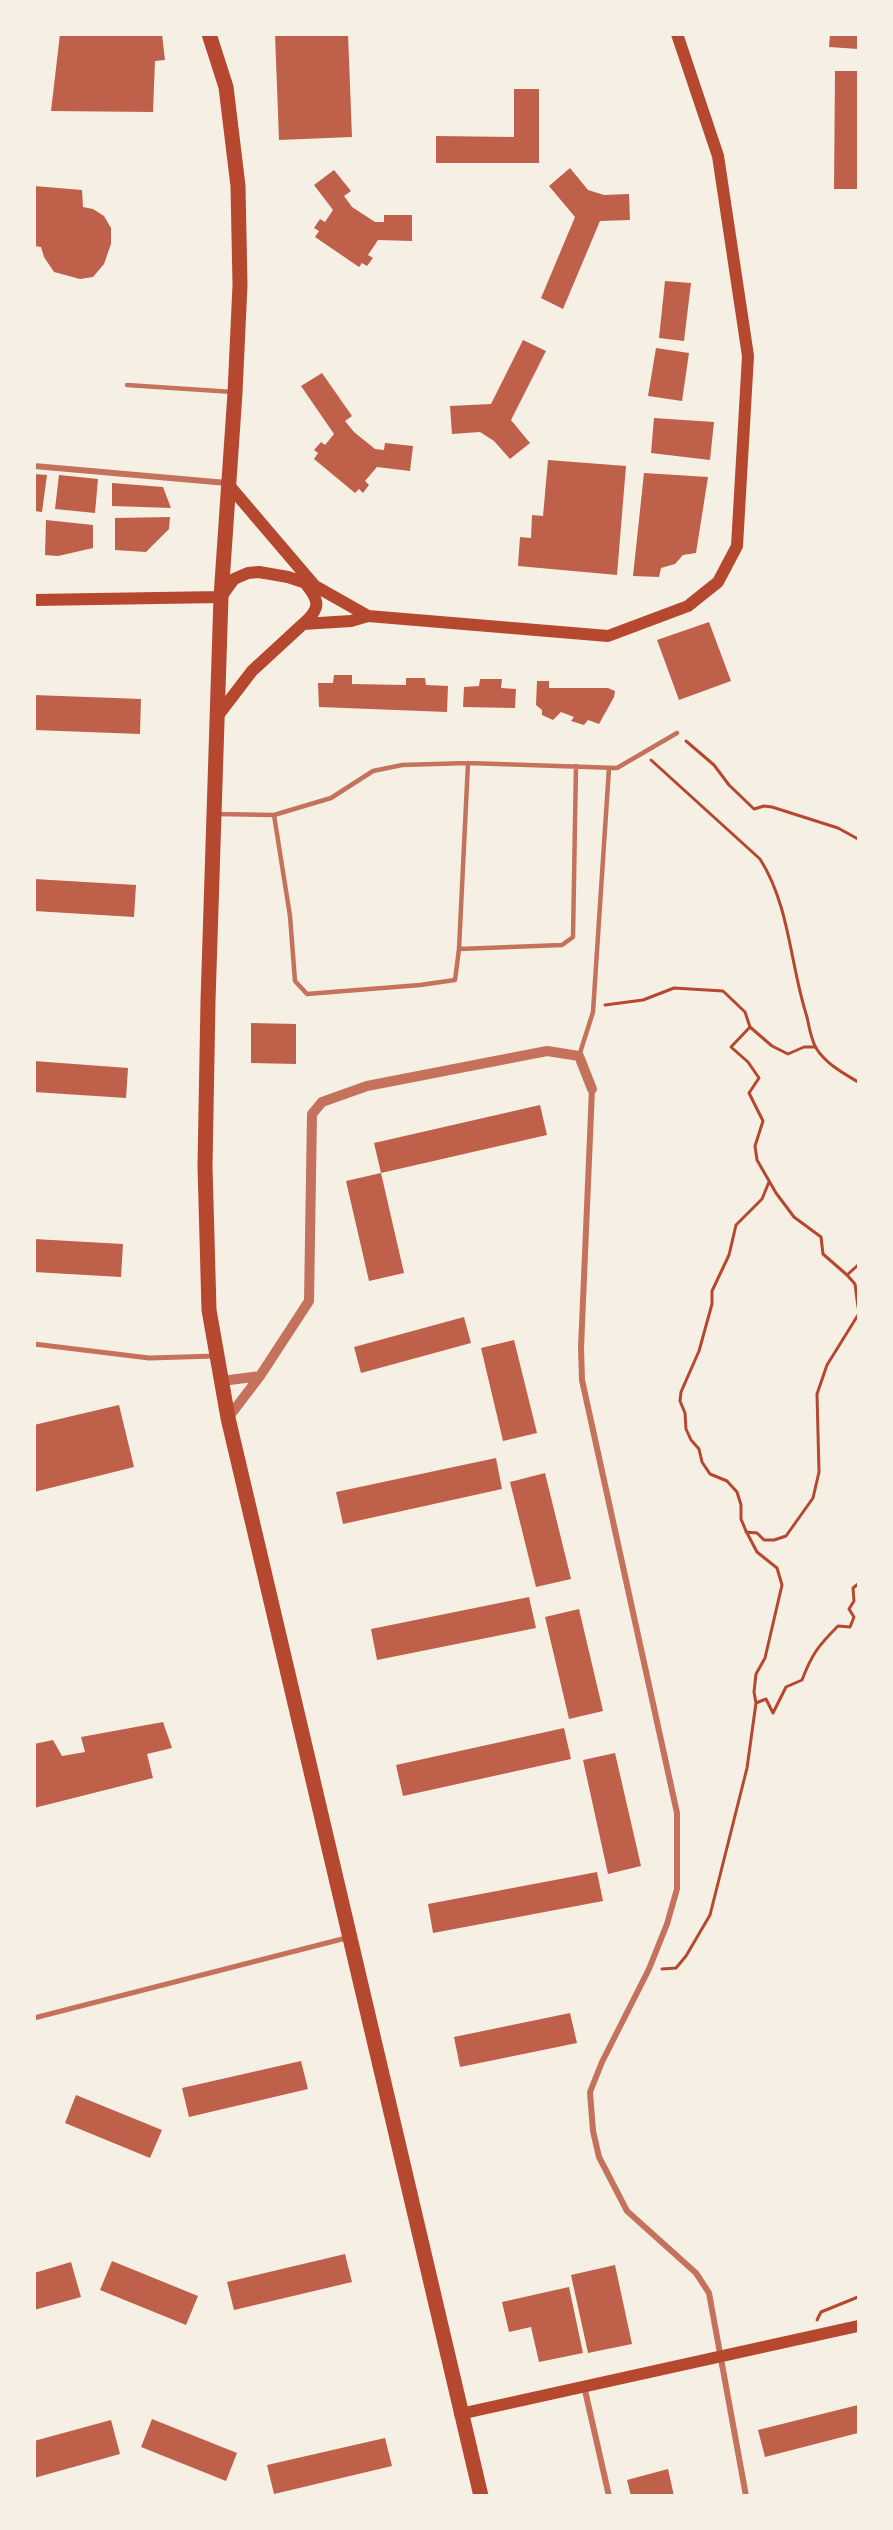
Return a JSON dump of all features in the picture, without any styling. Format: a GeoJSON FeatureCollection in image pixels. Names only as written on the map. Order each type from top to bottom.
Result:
{"type":"FeatureCollection","features":[{"type":"Feature","properties":{"kind":"main road"},"geometry":{"type":"LineString","coordinates":[[209,34],[226,87],[237,186],[240,285],[221,597],[213,814],[205,1166],[209,1310],[228,1418],[481,2496]]}},
{"type":"Feature","properties":{"kind":"main road"},"geometry":{"type":"LineString","coordinates":[[303,624],[351,621],[368,616],[608,636],[688,606],[718,582],[737,546],[748,356],[718,156],[677,34]]}},
{"type":"Feature","properties":{"kind":"main road"},"geometry":{"type":"LineString","coordinates":[[216,718],[252,671],[315,613],[317,604],[310,585],[227,483]]}},
{"type":"Feature","properties":{"kind":"main road"},"geometry":{"type":"LineString","coordinates":[[221,597],[234,579],[248,573],[273,573],[310,585],[368,616]]}},
{"type":"Feature","properties":{"kind":"main road"},"geometry":{"type":"LineString","coordinates":[[34,600],[221,597]]}},
{"type":"Feature","properties":{"kind":"main road"},"geometry":{"type":"LineString","coordinates":[[460,2414],[858,2326]]}},
{"type":"Feature","properties":{"kind":"street"},"geometry":{"type":"LineString","coordinates":[[34,466],[227,483]]}},
{"type":"Feature","properties":{"kind":"street"},"geometry":{"type":"LineString","coordinates":[[228,1418],[260,1377],[309,1301],[312,1114],[322,1102],[368,1086],[547,1051],[579,1056],[592,1089],[581,1348],[582,1380],[677,1814],[677,1889],[667,1924],[649,1969],[602,2062],[590,2092],[593,2131],[599,2157],[627,2211],[696,2273],[709,2293],[746,2496]]}},
{"type":"Feature","properties":{"kind":"street"},"geometry":{"type":"LineString","coordinates":[[34,1344],[149,1358],[218,1356]]}},
{"type":"Feature","properties":{"kind":"street"},"geometry":{"type":"LineString","coordinates":[[222,1381],[260,1377]]}},
{"type":"Feature","properties":{"kind":"street"},"geometry":{"type":"LineString","coordinates":[[34,2018],[350,1937]]}},
{"type":"Feature","properties":{"kind":"street"},"geometry":{"type":"LineString","coordinates":[[584,2385],[609,2496]]}},
{"type":"Feature","properties":{"kind":"lane"},"geometry":{"type":"LineString","coordinates":[[127,386],[235,393]]}},
{"type":"Feature","properties":{"kind":"lane"},"geometry":{"type":"LineString","coordinates":[[213,814],[274,815],[331,798],[373,771],[402,765],[468,763],[617,768],[677,733]]}},
{"type":"Feature","properties":{"kind":"lane"},"geometry":{"type":"LineString","coordinates":[[274,815],[290,915],[295,981],[307,994],[420,986],[455,980],[459,949],[468,763]]}},
{"type":"Feature","properties":{"kind":"lane"},"geometry":{"type":"LineString","coordinates":[[459,949],[562,945],[573,937],[576,766]]}},
{"type":"Feature","properties":{"kind":"lane"},"geometry":{"type":"LineString","coordinates":[[579,1056],[593,1012],[609,768]]}},
{"type":"Feature","properties":{"kind":"path"},"geometry":{"type":"LineString","coordinates":[[677,733],[714,765],[729,785],[754,809],[764,806],[772,807],[838,828],[858,839]]}},
{"type":"Feature","properties":{"kind":"path"},"geometry":{"type":"LineString","coordinates":[[642,753],[760,859],[773,879],[800,994],[816,1047],[834,1068],[858,1082]]}},
{"type":"Feature","properties":{"kind":"path"},"geometry":{"type":"LineString","coordinates":[[593,1012],[605,1005],[643,1000],[674,988],[723,991],[745,1012],[750,1027],[772,1046],[788,1054],[804,1047],[816,1047]]}},
{"type":"Feature","properties":{"kind":"path"},"geometry":{"type":"LineString","coordinates":[[750,1027],[731,1047],[748,1062],[759,1078],[749,1093],[763,1121],[755,1146],[757,1160],[769,1182],[794,1216],[821,1237],[823,1254],[855,1284],[858,1307]]}},
{"type":"Feature","properties":{"kind":"path"},"geometry":{"type":"LineString","coordinates":[[649,1969],[676,1968],[686,1956],[710,1914],[747,1768],[756,1703],[754,1692],[756,1674],[765,1658],[782,1585],[777,1568],[757,1552],[746,1532],[741,1519],[741,1505],[737,1492],[727,1481],[710,1474],[702,1462],[699,1449],[691,1440],[686,1429],[685,1413],[680,1401],[681,1392],[699,1351],[712,1304],[712,1290],[729,1255],[736,1225],[762,1199],[769,1182]]}},
{"type":"Feature","properties":{"kind":"path"},"geometry":{"type":"LineString","coordinates":[[847,1275],[858,1265]]}},
{"type":"Feature","properties":{"kind":"path"},"geometry":{"type":"LineString","coordinates":[[746,1532],[757,1533],[764,1540],[786,1536],[813,1498],[819,1472],[817,1394],[827,1365],[858,1315]]}},
{"type":"Feature","properties":{"kind":"path"},"geometry":{"type":"LineString","coordinates":[[756,1703],[766,1700],[773,1713],[786,1687],[802,1680],[812,1653],[825,1638],[838,1626],[850,1627],[854,1617],[849,1610],[854,1601],[853,1588],[858,1584]]}},
{"type":"Feature","properties":{"kind":"path"},"geometry":{"type":"LineString","coordinates":[[821,2312],[858,2297]]}},
{"type":"Feature","properties":{"kind":"building"},"geometry":{"type":"Polygon","coordinates":[[[60,34],[162,34],[165,60],[155,61],[153,112],[51,111],[60,34]]]}},
{"type":"Feature","properties":{"kind":"building"},"geometry":{"type":"Polygon","coordinates":[[[275,34],[348,34],[352,137],[279,140],[275,34]]]}},
{"type":"Feature","properties":{"kind":"building"},"geometry":{"type":"Polygon","coordinates":[[[830,34],[858,34],[858,49],[829,47],[830,34]]]}},
{"type":"Feature","properties":{"kind":"building"},"geometry":{"type":"Polygon","coordinates":[[[835,71],[858,71],[858,189],[834,189],[835,71]]]}},
{"type":"Feature","properties":{"kind":"building"},"geometry":{"type":"Polygon","coordinates":[[[514,89],[539,89],[539,163],[436,163],[436,136],[514,137],[514,89]]]}},
{"type":"Feature","properties":{"kind":"building"},"geometry":{"type":"Polygon","coordinates":[[[570,168],[588,190],[604,195],[629,194],[630,220],[600,221],[563,309],[541,298],[575,217],[549,186],[570,168]]]}},
{"type":"Feature","properties":{"kind":"building"},"geometry":{"type":"Polygon","coordinates":[[[334,170],[351,191],[344,196],[352,207],[375,222],[384,222],[384,215],[412,215],[412,241],[378,240],[368,255],[373,258],[367,266],[362,263],[359,267],[315,237],[319,231],[314,228],[320,219],[325,222],[333,210],[314,185],[334,170]]]}},
{"type":"Feature","properties":{"kind":"building"},"geometry":{"type":"Polygon","coordinates":[[[34,186],[82,190],[83,207],[93,209],[104,216],[111,228],[111,244],[104,264],[93,277],[80,279],[54,272],[44,257],[41,247],[34,246],[34,186]]]}},
{"type":"Feature","properties":{"kind":"building"},"geometry":{"type":"Polygon","coordinates":[[[665,281],[691,283],[684,341],[659,338],[665,281]]]}},
{"type":"Feature","properties":{"kind":"building"},"geometry":{"type":"Polygon","coordinates":[[[523,340],[546,351],[511,420],[530,443],[510,459],[494,441],[480,432],[452,434],[450,406],[491,404],[523,340]]]}},
{"type":"Feature","properties":{"kind":"building"},"geometry":{"type":"Polygon","coordinates":[[[656,348],[689,353],[682,401],[648,396],[656,348]]]}},
{"type":"Feature","properties":{"kind":"building"},"geometry":{"type":"Polygon","coordinates":[[[322,373],[352,416],[345,421],[354,432],[375,449],[384,450],[385,443],[413,446],[410,471],[377,467],[365,481],[369,485],[363,493],[359,489],[355,493],[314,459],[318,453],[314,450],[321,442],[325,445],[334,434],[301,386],[322,373]]]}},
{"type":"Feature","properties":{"kind":"building"},"geometry":{"type":"Polygon","coordinates":[[[654,418],[714,422],[710,460],[651,453],[654,418]]]}},
{"type":"Feature","properties":{"kind":"building"},"geometry":{"type":"Polygon","coordinates":[[[548,460],[626,466],[617,575],[518,566],[520,537],[531,538],[532,515],[543,516],[548,460]]]}},
{"type":"Feature","properties":{"kind":"building"},"geometry":{"type":"Polygon","coordinates":[[[644,473],[708,477],[696,553],[683,555],[675,564],[661,568],[659,577],[633,576],[644,473]]]}},
{"type":"Feature","properties":{"kind":"building"},"geometry":{"type":"Polygon","coordinates":[[[34,474],[47,475],[42,512],[34,511],[34,474]]]}},
{"type":"Feature","properties":{"kind":"building"},"geometry":{"type":"Polygon","coordinates":[[[59,475],[98,479],[95,513],[55,509],[59,475]]]}},
{"type":"Feature","properties":{"kind":"building"},"geometry":{"type":"Polygon","coordinates":[[[112,483],[163,487],[171,508],[112,506],[112,483]]]}},
{"type":"Feature","properties":{"kind":"building"},"geometry":{"type":"Polygon","coordinates":[[[170,517],[169,529],[146,552],[115,550],[115,518],[170,517]]]}},
{"type":"Feature","properties":{"kind":"building"},"geometry":{"type":"Polygon","coordinates":[[[46,520],[93,525],[93,548],[58,556],[45,555],[46,520]]]}},
{"type":"Feature","properties":{"kind":"building"},"geometry":{"type":"Polygon","coordinates":[[[709,622],[731,681],[679,700],[657,640],[709,622]]]}},
{"type":"Feature","properties":{"kind":"building"},"geometry":{"type":"Polygon","coordinates":[[[334,675],[352,675],[352,684],[406,685],[406,678],[425,678],[426,685],[448,686],[447,712],[319,707],[318,683],[333,683],[334,675]]]}},
{"type":"Feature","properties":{"kind":"building"},"geometry":{"type":"Polygon","coordinates":[[[480,679],[502,679],[501,688],[516,689],[515,708],[463,707],[464,687],[479,686],[480,679]]]}},
{"type":"Feature","properties":{"kind":"building"},"geometry":{"type":"Polygon","coordinates":[[[537,681],[549,681],[549,688],[608,688],[615,691],[614,697],[599,724],[588,720],[584,725],[571,721],[574,717],[561,712],[553,720],[542,715],[542,710],[536,705],[537,681]]]}},
{"type":"Feature","properties":{"kind":"building"},"geometry":{"type":"Polygon","coordinates":[[[34,695],[141,699],[140,734],[34,730],[34,695]]]}},
{"type":"Feature","properties":{"kind":"building"},"geometry":{"type":"Polygon","coordinates":[[[34,879],[136,885],[134,917],[34,911],[34,879]]]}},
{"type":"Feature","properties":{"kind":"building"},"geometry":{"type":"Polygon","coordinates":[[[251,1023],[296,1024],[296,1064],[251,1063],[251,1023]]]}},
{"type":"Feature","properties":{"kind":"building"},"geometry":{"type":"Polygon","coordinates":[[[34,1061],[128,1068],[126,1098],[34,1092],[34,1061]]]}},
{"type":"Feature","properties":{"kind":"building"},"geometry":{"type":"Polygon","coordinates":[[[540,1105],[547,1135],[381,1173],[374,1143],[540,1105]]]}},
{"type":"Feature","properties":{"kind":"building"},"geometry":{"type":"Polygon","coordinates":[[[381,1173],[404,1273],[369,1281],[346,1181],[381,1173]]]}},
{"type":"Feature","properties":{"kind":"building"},"geometry":{"type":"Polygon","coordinates":[[[34,1239],[123,1244],[121,1277],[34,1272],[34,1239]]]}},
{"type":"Feature","properties":{"kind":"building"},"geometry":{"type":"Polygon","coordinates":[[[464,1317],[471,1343],[361,1373],[354,1347],[464,1317]]]}},
{"type":"Feature","properties":{"kind":"building"},"geometry":{"type":"Polygon","coordinates":[[[514,1340],[537,1433],[503,1441],[481,1348],[514,1340]]]}},
{"type":"Feature","properties":{"kind":"building"},"geometry":{"type":"Polygon","coordinates":[[[119,1405],[134,1467],[34,1492],[34,1425],[119,1405]]]}},
{"type":"Feature","properties":{"kind":"building"},"geometry":{"type":"Polygon","coordinates":[[[496,1458],[502,1489],[343,1524],[336,1492],[496,1458]]]}},
{"type":"Feature","properties":{"kind":"building"},"geometry":{"type":"Polygon","coordinates":[[[545,1473],[571,1579],[536,1587],[510,1482],[545,1473]]]}},
{"type":"Feature","properties":{"kind":"building"},"geometry":{"type":"Polygon","coordinates":[[[529,1597],[536,1628],[377,1660],[371,1629],[529,1597]]]}},
{"type":"Feature","properties":{"kind":"building"},"geometry":{"type":"Polygon","coordinates":[[[579,1609],[603,1711],[569,1719],[545,1617],[579,1609]]]}},
{"type":"Feature","properties":{"kind":"building"},"geometry":{"type":"Polygon","coordinates":[[[163,1722],[172,1748],[147,1754],[153,1778],[34,1808],[34,1744],[53,1740],[62,1756],[85,1752],[81,1737],[163,1722]]]}},
{"type":"Feature","properties":{"kind":"building"},"geometry":{"type":"Polygon","coordinates":[[[564,1728],[571,1759],[403,1796],[396,1765],[564,1728]]]}},
{"type":"Feature","properties":{"kind":"building"},"geometry":{"type":"Polygon","coordinates":[[[615,1753],[641,1866],[608,1874],[583,1760],[615,1753]]]}},
{"type":"Feature","properties":{"kind":"building"},"geometry":{"type":"Polygon","coordinates":[[[597,1872],[603,1901],[433,1933],[428,1904],[597,1872]]]}},
{"type":"Feature","properties":{"kind":"building"},"geometry":{"type":"Polygon","coordinates":[[[570,2013],[577,2043],[460,2067],[454,2037],[570,2013]]]}},
{"type":"Feature","properties":{"kind":"building"},"geometry":{"type":"Polygon","coordinates":[[[301,2061],[308,2089],[189,2117],[182,2088],[301,2061]]]}},
{"type":"Feature","properties":{"kind":"building"},"geometry":{"type":"Polygon","coordinates":[[[76,2095],[162,2130],[150,2158],[65,2123],[76,2095]]]}},
{"type":"Feature","properties":{"kind":"building"},"geometry":{"type":"Polygon","coordinates":[[[345,2254],[352,2282],[234,2310],[227,2282],[345,2254]]]}},
{"type":"Feature","properties":{"kind":"building"},"geometry":{"type":"Polygon","coordinates":[[[112,2261],[198,2296],[186,2325],[100,2290],[112,2261]]]}},
{"type":"Feature","properties":{"kind":"building"},"geometry":{"type":"Polygon","coordinates":[[[71,2262],[81,2297],[34,2310],[34,2273],[71,2262]]]}},
{"type":"Feature","properties":{"kind":"building"},"geometry":{"type":"Polygon","coordinates":[[[615,2265],[632,2344],[588,2353],[571,2275],[615,2265]]]}},
{"type":"Feature","properties":{"kind":"building"},"geometry":{"type":"Polygon","coordinates":[[[569,2287],[583,2353],[539,2362],[531,2327],[509,2332],[502,2302],[569,2287]]]}},
{"type":"Feature","properties":{"kind":"building"},"geometry":{"type":"Polygon","coordinates":[[[858,2405],[858,2433],[765,2457],[758,2430],[858,2405]]]}},
{"type":"Feature","properties":{"kind":"building"},"geometry":{"type":"Polygon","coordinates":[[[152,2419],[237,2453],[226,2481],[141,2447],[152,2419]]]}},
{"type":"Feature","properties":{"kind":"building"},"geometry":{"type":"Polygon","coordinates":[[[111,2420],[120,2454],[34,2478],[34,2441],[111,2420]]]}},
{"type":"Feature","properties":{"kind":"building"},"geometry":{"type":"Polygon","coordinates":[[[385,2438],[392,2466],[274,2494],[267,2465],[385,2438]]]}},
{"type":"Feature","properties":{"kind":"building"},"geometry":{"type":"Polygon","coordinates":[[[668,2469],[674,2496],[631,2496],[627,2480],[668,2469]]]}}]}
